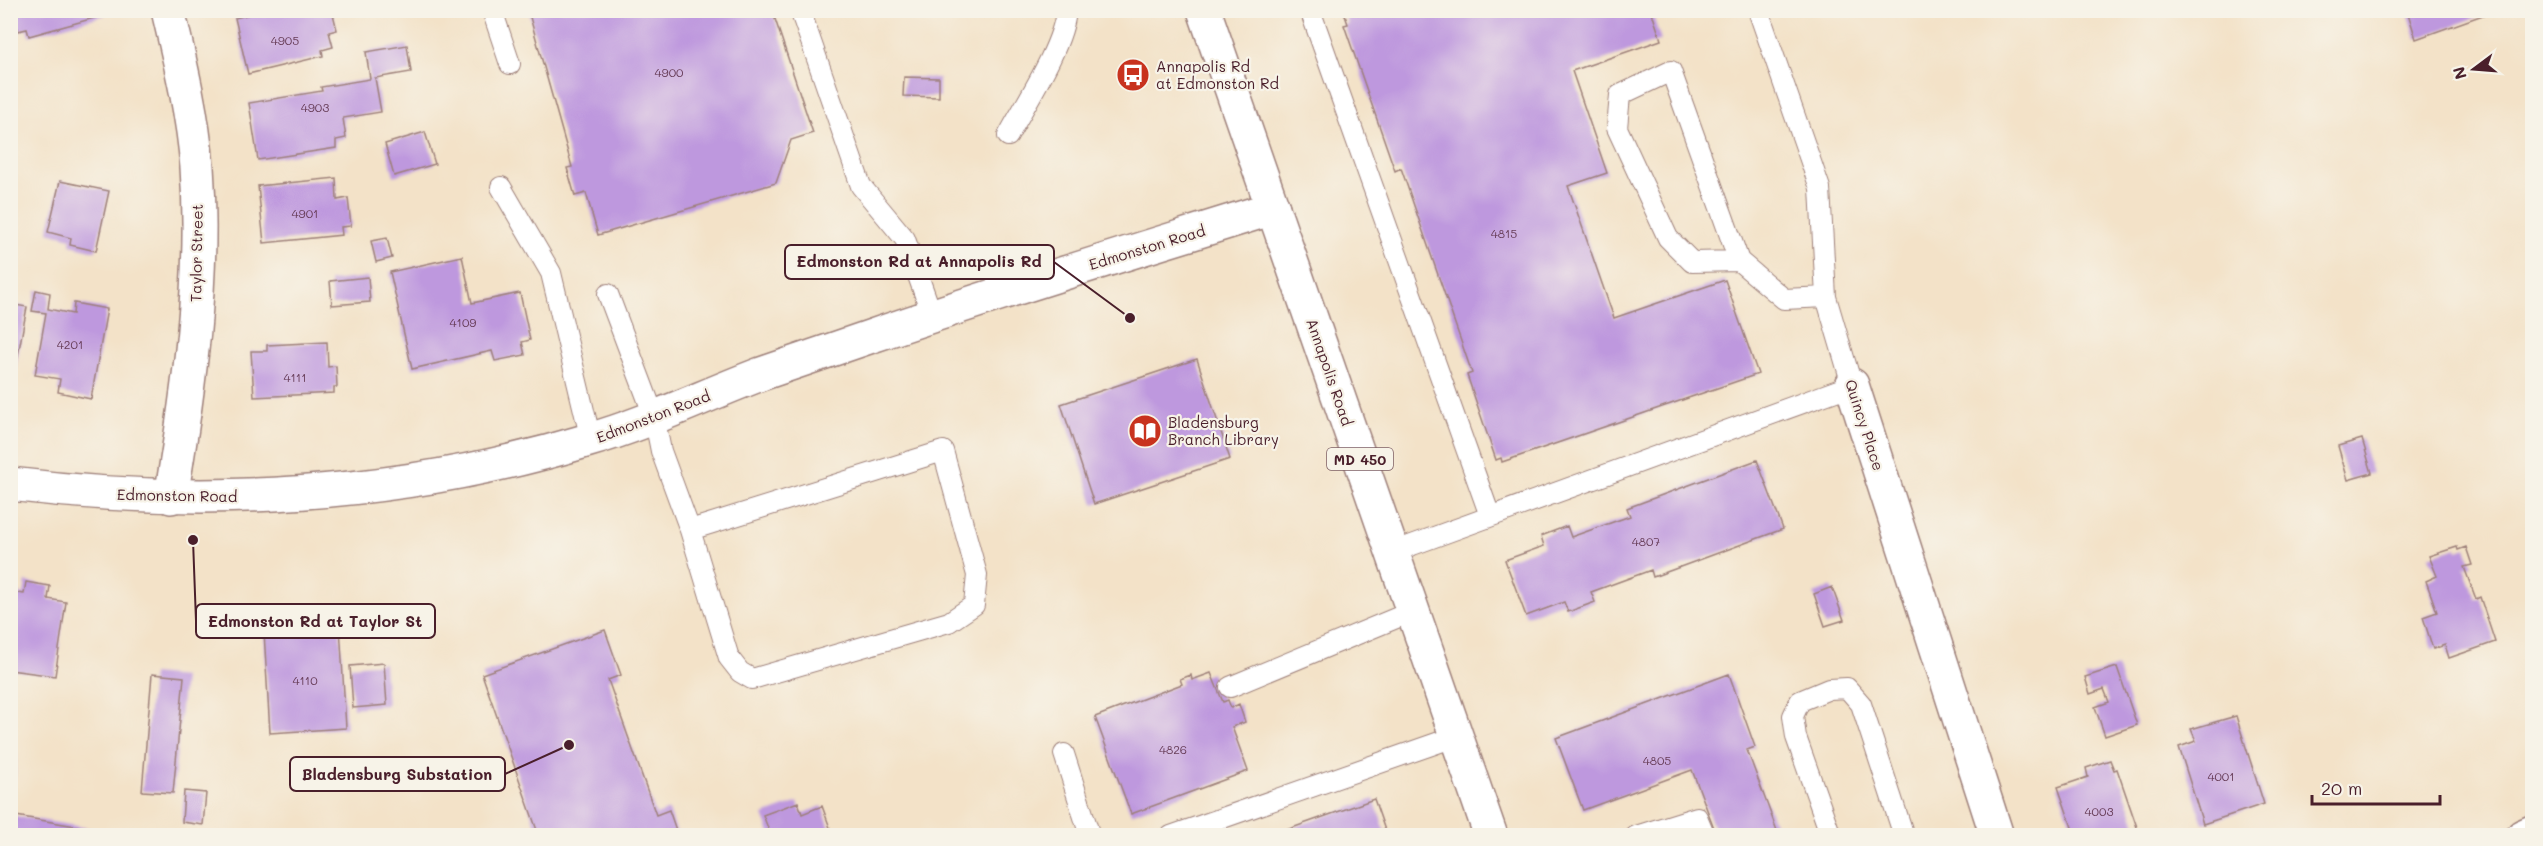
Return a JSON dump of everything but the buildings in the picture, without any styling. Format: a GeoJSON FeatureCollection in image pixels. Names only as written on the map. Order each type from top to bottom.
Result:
{"type":"FeatureCollection","features":[{"type":"Feature","properties":{"kind":"street","name":"Taylor Street"},"geometry":{"type":"LineString","coordinates":[[168,10],[180,64],[197,177],[197,265],[190,380],[171,497]]}},
{"type":"Feature","properties":{"kind":"street","name":"Annapolis Road"},"geometry":{"type":"LineString","coordinates":[[1204,10],[1491,836]]}},
{"type":"Feature","properties":{"kind":"street","name":"Edmonston Road"},"geometry":{"type":"LineString","coordinates":[[10,484],[171,497],[274,495],[392,482],[482,466],[591,440],[761,374],[932,315],[1272,207]]}},
{"type":"Feature","properties":{"kind":"street","name":"Quincy Place"},"geometry":{"type":"LineString","coordinates":[[1852,385],[1997,836]]}},
{"type":"Feature","properties":{"kind":"street"},"geometry":{"type":"LineString","coordinates":[[2523,836],[2532,832]]}},
{"type":"Feature","properties":{"kind":"lane"},"geometry":{"type":"LineString","coordinates":[[492,10],[510,64]]}},
{"type":"Feature","properties":{"kind":"lane"},"geometry":{"type":"LineString","coordinates":[[800,10],[861,186],[905,239],[932,315]]}},
{"type":"Feature","properties":{"kind":"lane"},"geometry":{"type":"LineString","coordinates":[[1008,136],[1057,41],[1065,22],[1066,10]]}},
{"type":"Feature","properties":{"kind":"lane"},"geometry":{"type":"LineString","coordinates":[[1310,10],[1490,516]]}},
{"type":"Feature","properties":{"kind":"lane","name":"Quincy Place"},"geometry":{"type":"LineString","coordinates":[[1758,10],[1820,188],[1826,297],[1852,385]]}},
{"type":"Feature","properties":{"kind":"lane"},"geometry":{"type":"LineString","coordinates":[[1739,261],[1692,262],[1668,238],[1617,128],[1620,95],[1671,71],[1739,261],[1784,299],[1826,297]]}},
{"type":"Feature","properties":{"kind":"lane"},"geometry":{"type":"LineString","coordinates":[[501,187],[551,273],[591,440]]}},
{"type":"Feature","properties":{"kind":"lane"},"geometry":{"type":"LineString","coordinates":[[608,294],[654,416],[661,451],[690,530],[729,658],[740,672],[752,679],[949,622],[974,605],[977,575],[944,451],[690,530]]}},
{"type":"Feature","properties":{"kind":"lane"},"geometry":{"type":"LineString","coordinates":[[1392,552],[1852,385]]}},
{"type":"Feature","properties":{"kind":"lane"},"geometry":{"type":"LineString","coordinates":[[1230,687],[1413,611]]}},
{"type":"Feature","properties":{"kind":"lane"},"geometry":{"type":"LineString","coordinates":[[1831,836],[1796,737],[1793,716],[1800,701],[1828,689],[1847,688],[1861,704],[1904,836]]}},
{"type":"Feature","properties":{"kind":"lane"},"geometry":{"type":"LineString","coordinates":[[1171,836],[1457,736]]}},
{"type":"Feature","properties":{"kind":"lane"},"geometry":{"type":"LineString","coordinates":[[1064,754],[1090,836]]}},
{"type":"Feature","properties":{"kind":"lane"},"geometry":{"type":"LineString","coordinates":[[1636,836],[1697,817],[1705,836]]}},
{"type":"Feature","properties":{"kind":"place","name":"Annapolis Rd at Edmonston Rd"},"geometry":{"type":"Point","coordinates":[1133,75]}},
{"type":"Feature","properties":{"kind":"place","name":"Edmonston Rd at Annapolis Rd"},"geometry":{"type":"Point","coordinates":[1130,318]}},
{"type":"Feature","properties":{"kind":"place","name":"Bladensburg Branch Library"},"geometry":{"type":"Point","coordinates":[1145,431]}},
{"type":"Feature","properties":{"kind":"place","name":"Edmonston Rd at Taylor St"},"geometry":{"type":"Point","coordinates":[193,540]}},
{"type":"Feature","properties":{"kind":"place","name":"Bladensburg Substation"},"geometry":{"type":"Point","coordinates":[569,745]}}]}
